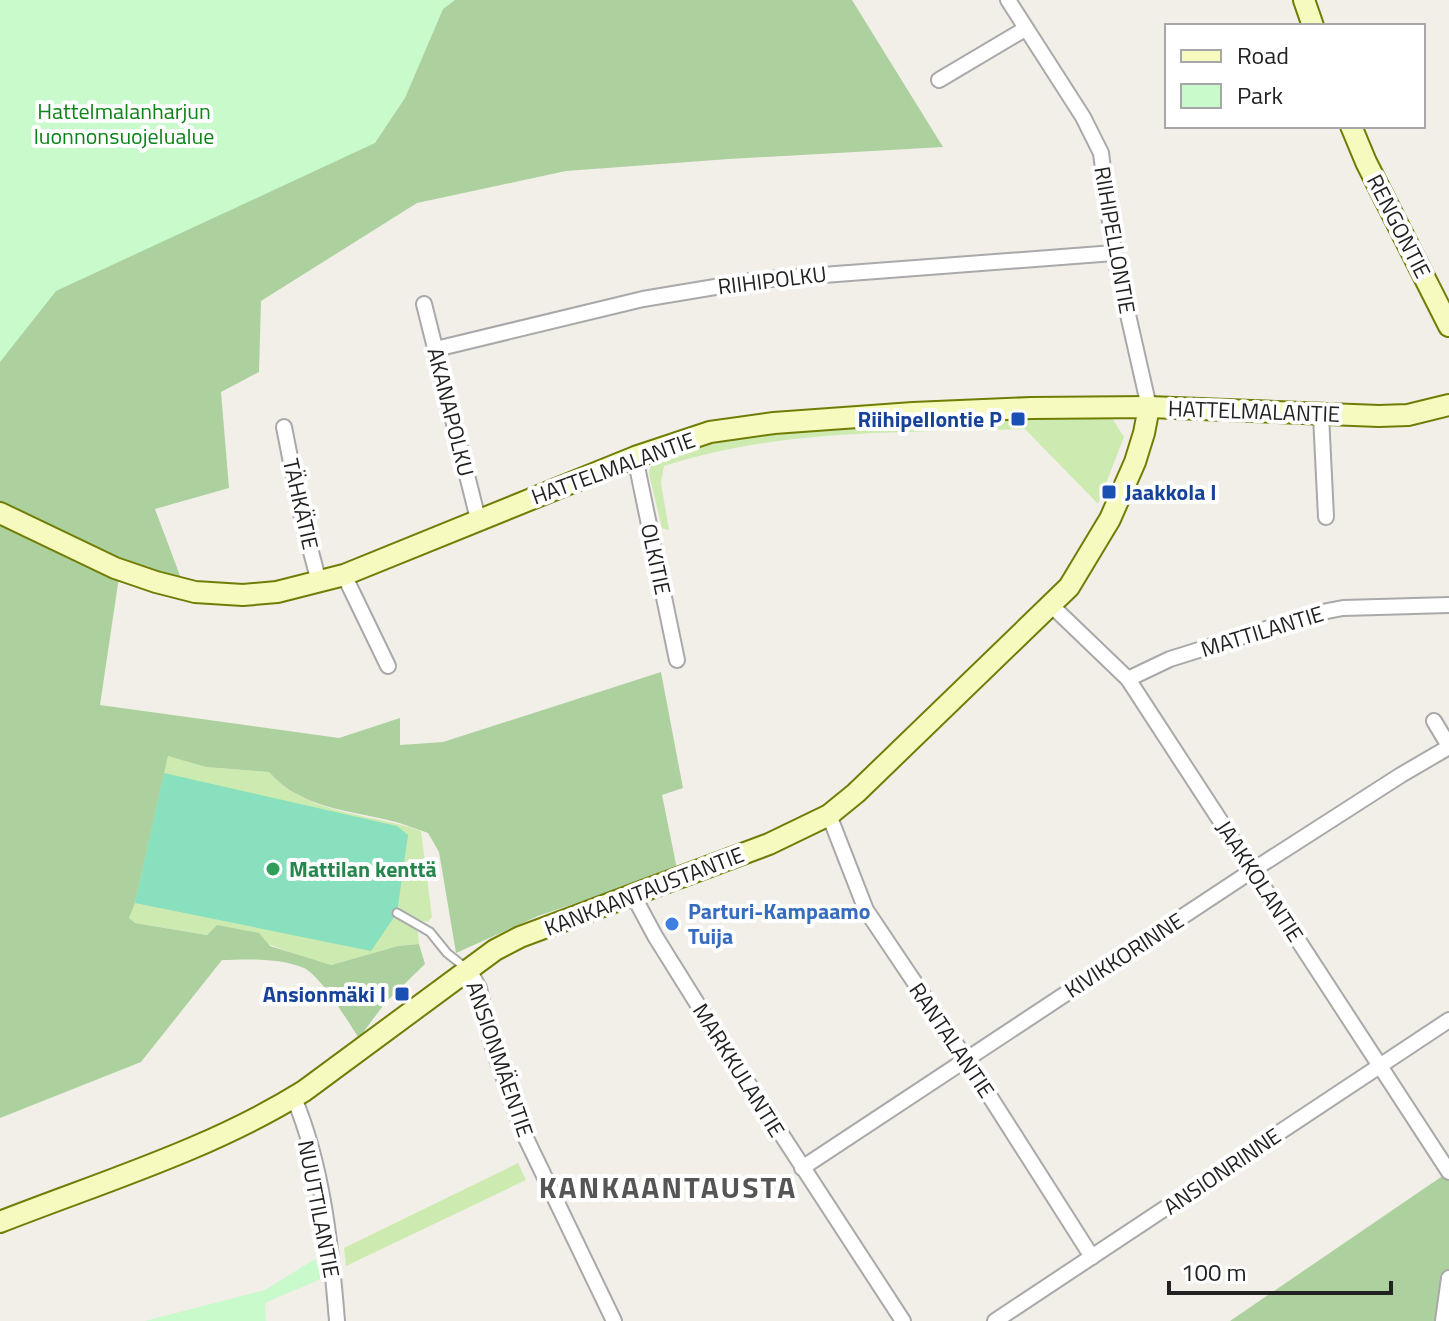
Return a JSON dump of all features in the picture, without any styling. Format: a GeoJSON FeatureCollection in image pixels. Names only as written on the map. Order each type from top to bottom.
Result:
{"type":"FeatureCollection","features":[{"type":"Feature","properties":{"kind":"street","name":"RIIHIPELLONTIE"},"geometry":{"type":"LineString","coordinates":[[1008,0],[1083,117],[1101,153],[1114,253],[1149,407]]}},
{"type":"Feature","properties":{"kind":"street"},"geometry":{"type":"LineString","coordinates":[[1304,0],[1312,24]]}},
{"type":"Feature","properties":{"kind":"street"},"geometry":{"type":"LineString","coordinates":[[939,80],[1025,29]]}},
{"type":"Feature","properties":{"kind":"street","name":"RENGONTIE"},"geometry":{"type":"LineString","coordinates":[[1352,128],[1449,326]]}},
{"type":"Feature","properties":{"kind":"street","name":"RIIHIPOLKU"},"geometry":{"type":"LineString","coordinates":[[436,349],[643,299],[757,280],[1114,253]]}},
{"type":"Feature","properties":{"kind":"street","name":"AKANAPOLKU"},"geometry":{"type":"LineString","coordinates":[[424,304],[478,519]]}},
{"type":"Feature","properties":{"kind":"street","name":"HATTELMALANTIE"},"geometry":{"type":"LineString","coordinates":[[0,513],[115,568],[174,588],[219,595],[243,595],[277,592],[344,575],[635,457],[710,432],[774,423],[913,413],[1149,407],[1321,415],[1408,415],[1449,405]]}},
{"type":"Feature","properties":{"kind":"street","name":"KANKAANTAUSTANTIE"},"geometry":{"type":"LineString","coordinates":[[0,1222],[216,1139],[294,1098],[495,950],[520,937],[769,844],[829,815],[886,765],[1052,606],[1085,564],[1110,519],[1135,462],[1149,407]]}},
{"type":"Feature","properties":{"kind":"street"},"geometry":{"type":"LineString","coordinates":[[1321,415],[1326,517]]}},
{"type":"Feature","properties":{"kind":"street","name":"TÄHKÄTIE"},"geometry":{"type":"LineString","coordinates":[[284,427],[302,518],[319,582]]}},
{"type":"Feature","properties":{"kind":"street","name":"OLKITIE"},"geometry":{"type":"LineString","coordinates":[[635,457],[677,660]]}},
{"type":"Feature","properties":{"kind":"street"},"geometry":{"type":"LineString","coordinates":[[344,575],[388,666]]}},
{"type":"Feature","properties":{"kind":"street","name":"MATTILANTIE"},"geometry":{"type":"LineString","coordinates":[[1128,679],[1170,659],[1317,613],[1343,608],[1449,605]]}},
{"type":"Feature","properties":{"kind":"street","name":"JAAKKOLANTIE"},"geometry":{"type":"LineString","coordinates":[[1052,606],[1128,679],[1449,1172]]}},
{"type":"Feature","properties":{"kind":"street"},"geometry":{"type":"LineString","coordinates":[[1434,721],[1449,746]]}},
{"type":"Feature","properties":{"kind":"street","name":"KIVIKKORINNE"},"geometry":{"type":"LineString","coordinates":[[802,1168],[1253,870],[1449,746]]}},
{"type":"Feature","properties":{"kind":"street","name":"RANTALANTIE"},"geometry":{"type":"LineString","coordinates":[[829,815],[866,910],[966,1059],[1092,1257]]}},
{"type":"Feature","properties":{"kind":"street","name":"MARKKULANTIE"},"geometry":{"type":"LineString","coordinates":[[633,895],[655,936],[802,1168],[903,1321]]}},
{"type":"Feature","properties":{"kind":"street","name":"ANSIONMÄENTIE"},"geometry":{"type":"LineString","coordinates":[[469,970],[479,988],[491,1042],[523,1132],[614,1321]]}},
{"type":"Feature","properties":{"kind":"street","name":"ANSIONRINNE"},"geometry":{"type":"LineString","coordinates":[[995,1321],[1449,1020]]}},
{"type":"Feature","properties":{"kind":"street","name":"NUUTTILANTIE"},"geometry":{"type":"LineString","coordinates":[[294,1098],[309,1145],[327,1226],[337,1321]]}},
{"type":"Feature","properties":{"kind":"street"},"geometry":{"type":"LineString","coordinates":[[1443,1321],[1449,1278]]}},
{"type":"Feature","properties":{"kind":"lane"},"geometry":{"type":"LineString","coordinates":[[397,913],[430,932],[447,953],[469,970]]}},
{"type":"Feature","properties":{"kind":"green space"},"geometry":{"type":"Polygon","coordinates":[[[0,0],[852,0],[943,147],[566,171],[417,203],[261,301],[259,372],[221,392],[229,488],[155,509],[182,581],[122,561],[0,503],[0,0]]]}},
{"type":"Feature","properties":{"kind":"green space","name":"Hattelmalanharjun luonnonsuojelualue"},"geometry":{"type":"Polygon","coordinates":[[[0,0],[455,0],[443,9],[405,98],[375,143],[56,291],[0,362],[0,0]]]}},
{"type":"Feature","properties":{"kind":"green space"},"geometry":{"type":"Polygon","coordinates":[[[1112,418],[1124,437],[1098,504],[1025,429],[888,432],[797,439],[752,445],[664,466],[661,483],[669,530],[662,528],[649,474],[657,459],[671,451],[758,434],[888,422],[1112,418]]]}},
{"type":"Feature","properties":{"kind":"green space"},"geometry":{"type":"Polygon","coordinates":[[[0,521],[119,577],[100,705],[339,738],[400,718],[400,745],[443,742],[661,672],[683,788],[662,795],[677,869],[538,916],[456,953],[439,852],[428,833],[310,800],[281,784],[269,772],[206,767],[168,756],[129,918],[135,923],[207,935],[217,925],[259,933],[270,946],[331,965],[398,946],[419,944],[425,964],[385,1003],[359,1038],[326,989],[304,968],[275,961],[222,960],[141,1062],[0,1118],[0,521]]]}},
{"type":"Feature","properties":{"kind":"green space","name":"Mattilan kenttä"},"geometry":{"type":"Polygon","coordinates":[[[168,755],[206,767],[269,772],[301,797],[320,805],[421,831],[432,917],[428,922],[418,920],[398,909],[395,915],[418,932],[419,944],[398,946],[324,965],[217,925],[208,935],[135,923],[128,918],[168,755]]]}},
{"type":"Feature","properties":{"kind":"green space","name":"Mattilan kenttä"},"geometry":{"type":"Polygon","coordinates":[[[164,773],[397,826],[408,835],[397,913],[371,951],[135,903],[164,773]]]}},
{"type":"Feature","properties":{"kind":"green space"},"geometry":{"type":"Polygon","coordinates":[[[518,1163],[526,1180],[346,1266],[344,1248],[518,1163]]]}},
{"type":"Feature","properties":{"kind":"green space"},"geometry":{"type":"Polygon","coordinates":[[[1449,1171],[1449,1321],[1230,1321],[1441,1177],[1449,1171]]]}},
{"type":"Feature","properties":{"kind":"green space"},"geometry":{"type":"Polygon","coordinates":[[[315,1259],[323,1278],[265,1303],[266,1321],[145,1321],[265,1290],[315,1259]]]}},
{"type":"Feature","properties":{"kind":"place","name":"Riihipellontie P"},"geometry":{"type":"Point","coordinates":[1018,419]}},
{"type":"Feature","properties":{"kind":"place","name":"Jaakkola I"},"geometry":{"type":"Point","coordinates":[1109,492]}},
{"type":"Feature","properties":{"kind":"place","name":"Mattilan kenttä"},"geometry":{"type":"Point","coordinates":[273,869]}},
{"type":"Feature","properties":{"kind":"place","name":"Parturi-Kampaamo Tuija"},"geometry":{"type":"Point","coordinates":[672,924]}},
{"type":"Feature","properties":{"kind":"place","name":"Ansionmäki I"},"geometry":{"type":"Point","coordinates":[402,994]}},
{"type":"Feature","properties":{"kind":"district","name":"KANKAANTAUSTA"},"geometry":{"type":"Point","coordinates":[668,1188]}}]}
